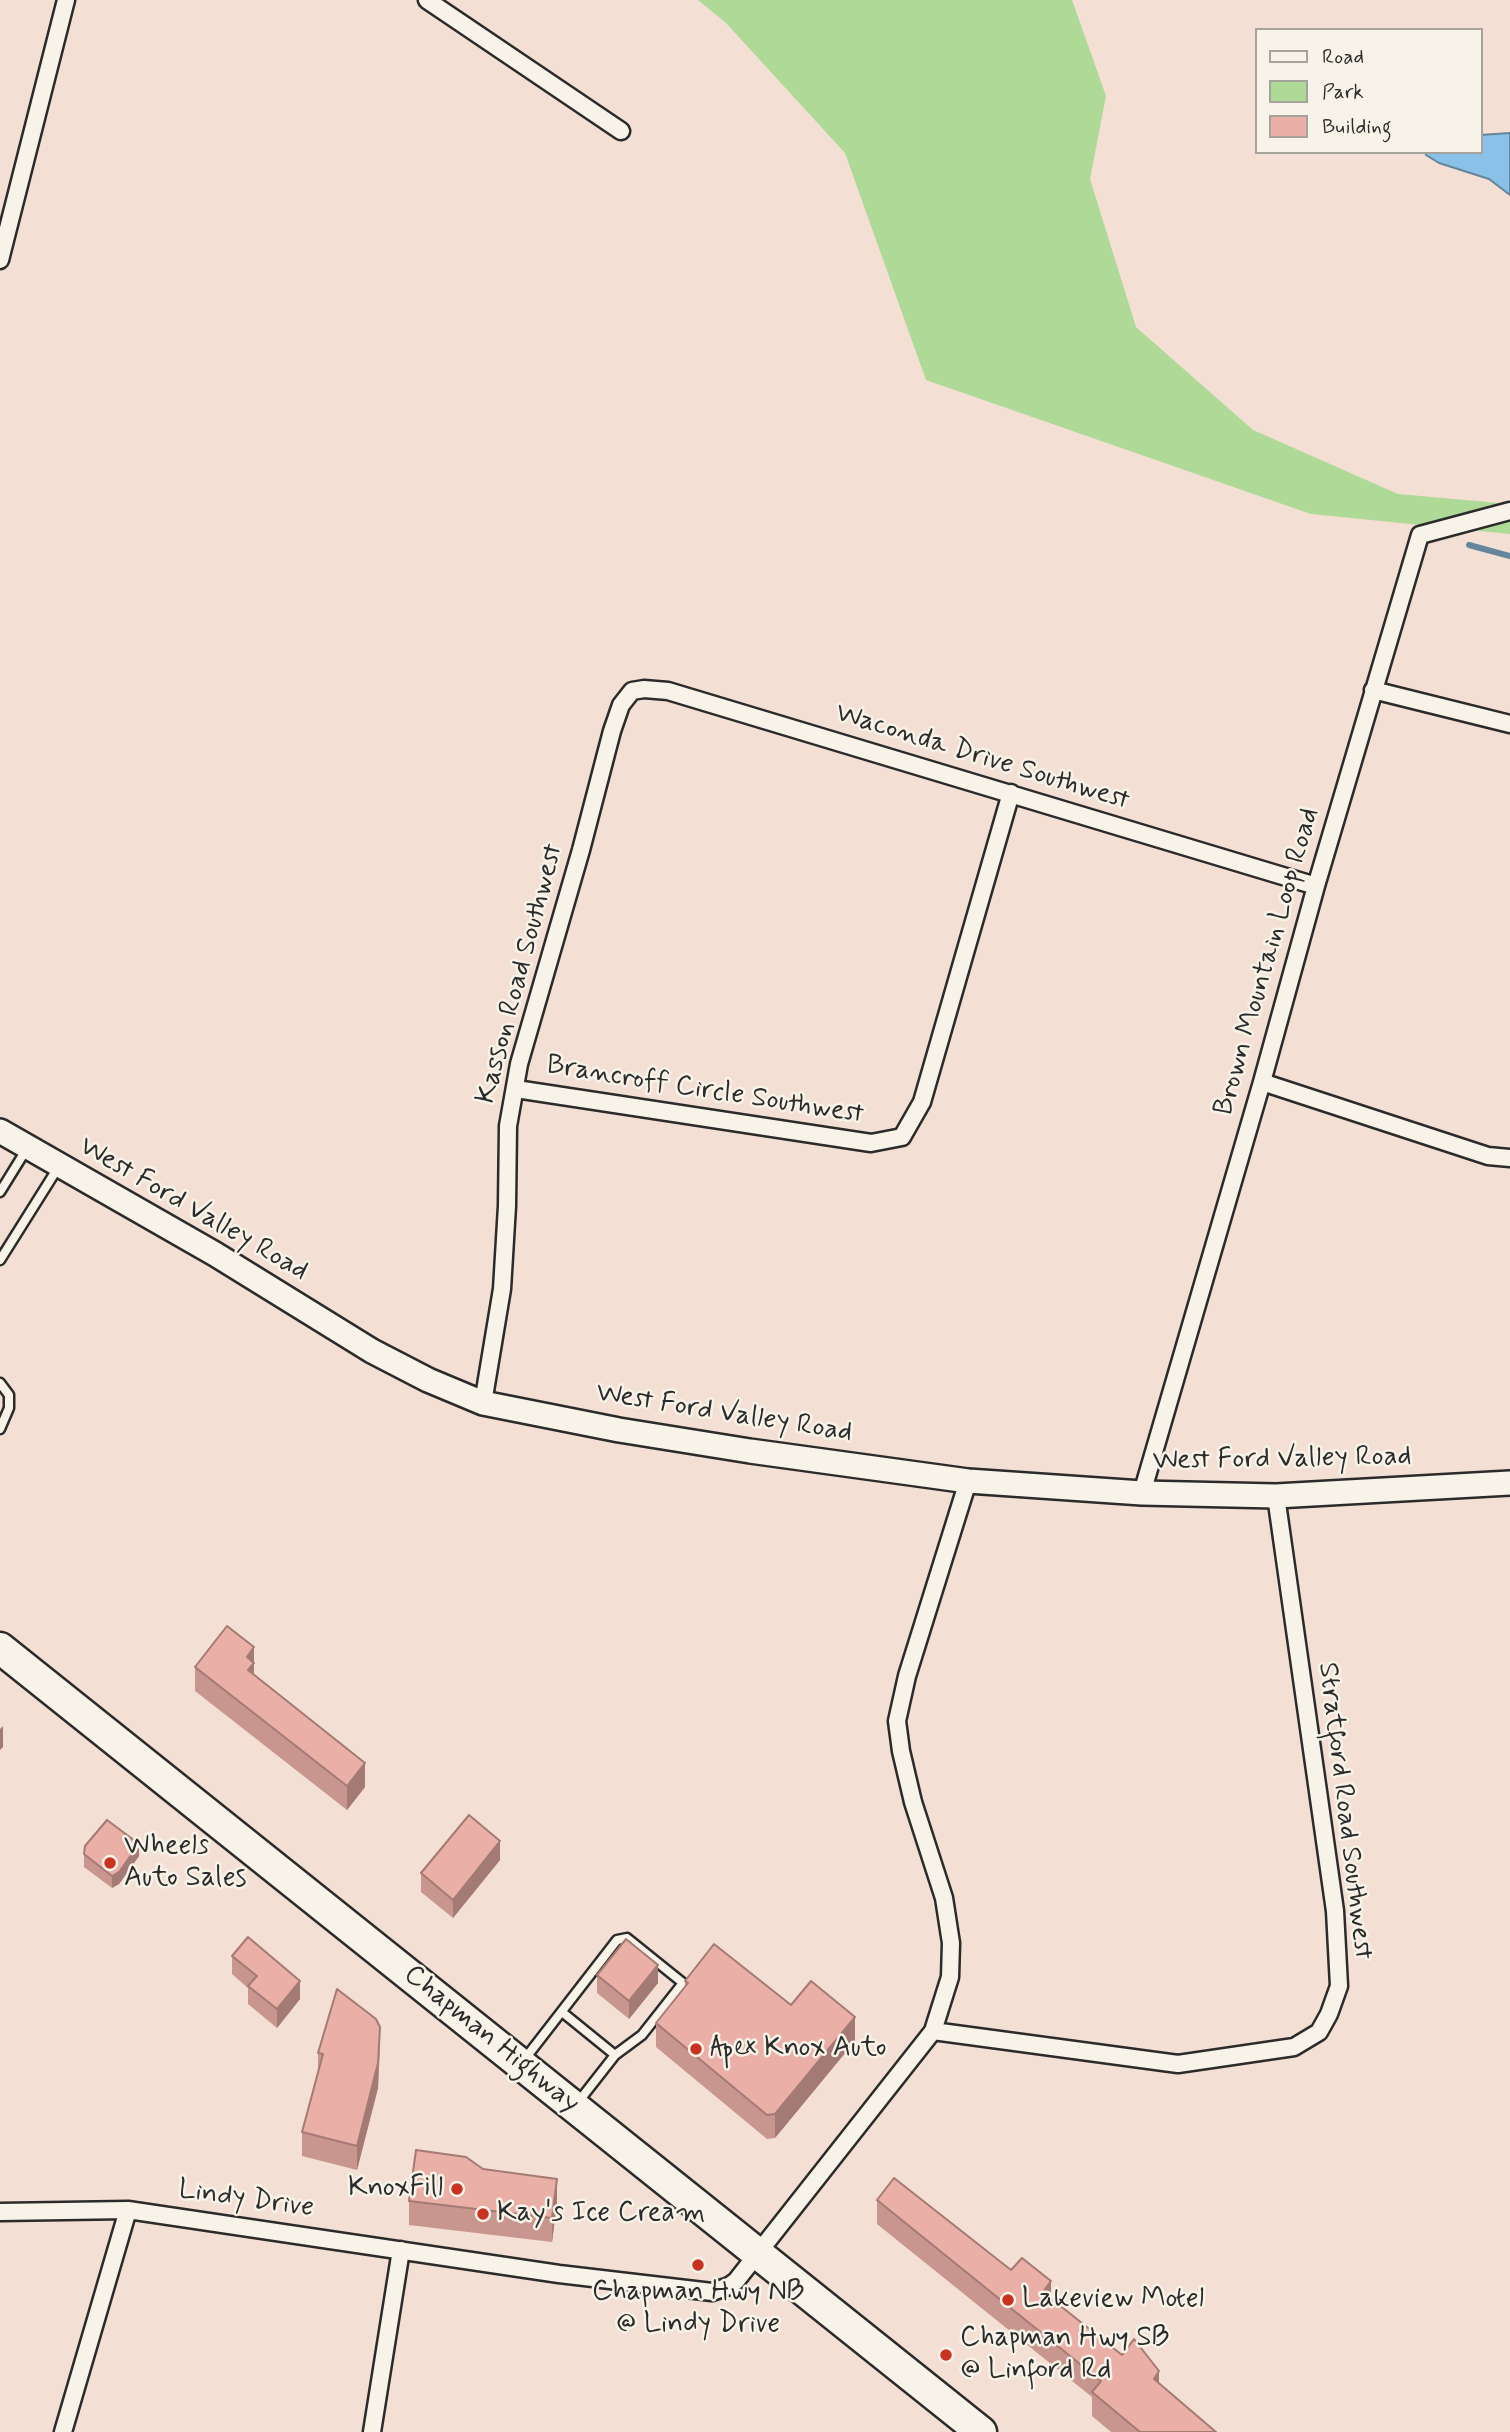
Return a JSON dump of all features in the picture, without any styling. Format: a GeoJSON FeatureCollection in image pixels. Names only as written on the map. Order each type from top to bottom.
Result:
{"type":"FeatureCollection","features":[{"type":"Feature","properties":{"kind":"highway","name":"Chapman Highway"},"geometry":{"type":"LineString","coordinates":[[0,1648],[981,2432]]}},
{"type":"Feature","properties":{"kind":"street"},"geometry":{"type":"LineString","coordinates":[[0,260],[66,0]]}},
{"type":"Feature","properties":{"kind":"street"},"geometry":{"type":"LineString","coordinates":[[427,0],[621,131]]}},
{"type":"Feature","properties":{"kind":"street","name":"Brown Mountain Loop Road"},"geometry":{"type":"LineString","coordinates":[[1142,1493],[1420,535],[1510,511]]}},
{"type":"Feature","properties":{"kind":"street"},"geometry":{"type":"LineString","coordinates":[[1373,690],[1510,724]]}},
{"type":"Feature","properties":{"kind":"street","name":"Waconda Drive Southwest"},"geometry":{"type":"LineString","coordinates":[[632,691],[668,691],[1316,886]]}},
{"type":"Feature","properties":{"kind":"street","name":"Kasson Road Southwest"},"geometry":{"type":"LineString","coordinates":[[483,1403],[502,1289],[508,1126],[519,1064],[581,850],[612,731],[621,705],[632,691]]}},
{"type":"Feature","properties":{"kind":"street","name":"Brancroff Circle Southwest"},"geometry":{"type":"LineString","coordinates":[[516,1089],[870,1143],[902,1137],[922,1102],[1011,793]]}},
{"type":"Feature","properties":{"kind":"street"},"geometry":{"type":"LineString","coordinates":[[1262,1082],[1488,1156],[1510,1158]]}},
{"type":"Feature","properties":{"kind":"street","name":"West Ford Valley Road"},"geometry":{"type":"LineString","coordinates":[[0,1131],[215,1254],[372,1351],[428,1380],[483,1403],[619,1430],[724,1447],[968,1481],[1142,1493],[1276,1496],[1510,1483]]}},
{"type":"Feature","properties":{"kind":"street"},"geometry":{"type":"LineString","coordinates":[[933,2031],[950,1977],[951,1943],[944,1898],[913,1802],[897,1721],[907,1676],[968,1481]]}},
{"type":"Feature","properties":{"kind":"street","name":"Stratford Road Southwest"},"geometry":{"type":"LineString","coordinates":[[933,2031],[1178,2064],[1294,2047],[1319,2032],[1339,1986],[1335,1911],[1276,1496]]}},
{"type":"Feature","properties":{"kind":"street","name":"Lindy Drive"},"geometry":{"type":"LineString","coordinates":[[0,2212],[128,2210],[559,2274],[712,2292],[736,2281],[933,2031]]}},
{"type":"Feature","properties":{"kind":"street"},"geometry":{"type":"LineString","coordinates":[[63,2432],[128,2210]]}},
{"type":"Feature","properties":{"kind":"street"},"geometry":{"type":"LineString","coordinates":[[372,2432],[401,2249]]}},
{"type":"Feature","properties":{"kind":"lane"},"geometry":{"type":"LineString","coordinates":[[0,1192],[27,1148]]}},
{"type":"Feature","properties":{"kind":"lane"},"geometry":{"type":"LineString","coordinates":[[0,1260],[59,1166]]}},
{"type":"Feature","properties":{"kind":"lane"},"geometry":{"type":"LineString","coordinates":[[0,1382],[9,1395],[9,1408],[0,1429]]}},
{"type":"Feature","properties":{"kind":"lane"},"geometry":{"type":"LineString","coordinates":[[521,2064],[617,1940],[627,1938],[683,1983],[642,2035],[615,2055],[575,2106]]}},
{"type":"Feature","properties":{"kind":"lane"},"geometry":{"type":"LineString","coordinates":[[562,2011],[615,2055]]}},
{"type":"Feature","properties":{"kind":"green space"},"geometry":{"type":"Polygon","coordinates":[[[698,0],[1072,0],[1106,96],[1090,179],[1136,327],[1253,430],[1398,494],[1510,504],[1510,534],[1311,514],[926,380],[845,153],[726,23],[698,0]]]}},
{"type":"Feature","properties":{"kind":"water"},"geometry":{"type":"Polygon","coordinates":[[[1510,133],[1510,195],[1489,179],[1439,163],[1426,155],[1482,154],[1482,135],[1510,133]]]}},
{"type":"Feature","properties":{"kind":"building"},"geometry":{"type":"Polygon","coordinates":[[[227,1626],[254,1647],[247,1657],[254,1663],[248,1670],[365,1763],[347,1786],[195,1667],[227,1626]]]}},
{"type":"Feature","properties":{"kind":"building"},"geometry":{"type":"Polygon","coordinates":[[[469,1815],[500,1841],[453,1900],[421,1873],[469,1815]]]}},
{"type":"Feature","properties":{"kind":"building","name":"Wheels Auto Sales"},"geometry":{"type":"Polygon","coordinates":[[[107,1820],[139,1844],[119,1872],[112,1876],[84,1854],[85,1846],[107,1820]]]}},
{"type":"Feature","properties":{"kind":"building"},"geometry":{"type":"Polygon","coordinates":[[[248,1937],[300,1981],[277,2009],[248,1986],[257,1976],[232,1956],[248,1937]]]}},
{"type":"Feature","properties":{"kind":"building"},"geometry":{"type":"Polygon","coordinates":[[[626,1939],[658,1965],[629,2001],[597,1975],[626,1939]]]}},
{"type":"Feature","properties":{"kind":"building"},"geometry":{"type":"Polygon","coordinates":[[[714,1944],[791,2005],[811,1981],[855,2017],[775,2114],[767,2115],[656,2023],[688,1983],[685,1981],[714,1944]]]}},
{"type":"Feature","properties":{"kind":"building"},"geometry":{"type":"Polygon","coordinates":[[[337,1989],[376,2019],[380,2027],[378,2063],[357,2146],[302,2132],[323,2054],[318,2053],[337,1989]]]}},
{"type":"Feature","properties":{"kind":"building"},"geometry":{"type":"Polygon","coordinates":[[[416,2150],[466,2157],[483,2169],[557,2179],[552,2218],[409,2201],[416,2150]]]}},
{"type":"Feature","properties":{"kind":"building"},"geometry":{"type":"Polygon","coordinates":[[[894,2178],[1011,2270],[1022,2258],[1051,2281],[1043,2292],[1122,2355],[1134,2339],[1159,2371],[1154,2379],[1216,2432],[1140,2432],[1092,2392],[1101,2381],[877,2200],[894,2178]]]}},
{"type":"Feature","properties":{"kind":"waterway"},"geometry":{"type":"LineString","coordinates":[[1469,545],[1510,556]]}},
{"type":"Feature","properties":{"kind":"place","name":"Wheels Auto Sales"},"geometry":{"type":"Point","coordinates":[110,1863]}},
{"type":"Feature","properties":{"kind":"place","name":"Apex Knox Auto"},"geometry":{"type":"Point","coordinates":[696,2049]}},
{"type":"Feature","properties":{"kind":"place","name":"KnoxFill"},"geometry":{"type":"Point","coordinates":[457,2189]}},
{"type":"Feature","properties":{"kind":"place","name":"Kay's Ice Cream"},"geometry":{"type":"Point","coordinates":[483,2214]}},
{"type":"Feature","properties":{"kind":"place","name":"Chapman Hwy NB @ Lindy Drive"},"geometry":{"type":"Point","coordinates":[698,2265]}},
{"type":"Feature","properties":{"kind":"place","name":"Lakeview Motel"},"geometry":{"type":"Point","coordinates":[1008,2300]}},
{"type":"Feature","properties":{"kind":"place","name":"Chapman Hwy SB @ Linford Rd"},"geometry":{"type":"Point","coordinates":[946,2355]}}]}
